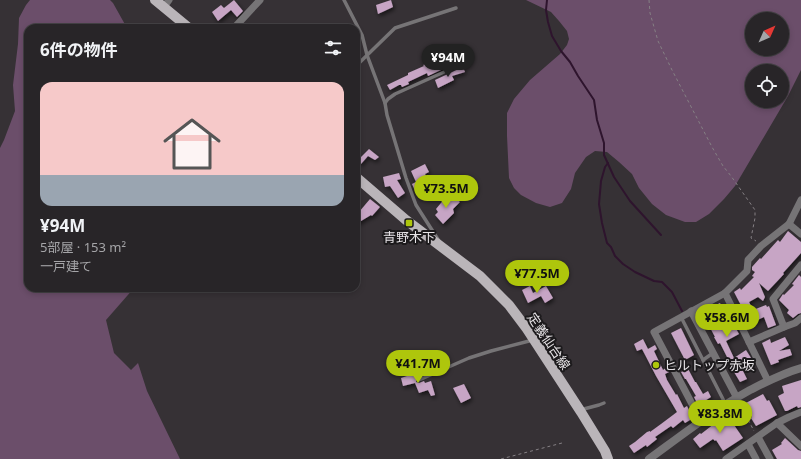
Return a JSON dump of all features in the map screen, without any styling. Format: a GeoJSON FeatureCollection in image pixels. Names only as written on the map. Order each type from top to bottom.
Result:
{"type":"FeatureCollection","features":[{"type":"Feature","properties":{"kind":"main road"},"geometry":{"type":"LineString","coordinates":[[155,0],[166,4],[185,24]]}},
{"type":"Feature","properties":{"kind":"main road","name":"定義仙台線"},"geometry":{"type":"LineString","coordinates":[[360,180],[406,220],[480,276],[509,305],[580,410],[606,455]]}},
{"type":"Feature","properties":{"kind":"street"},"geometry":{"type":"LineString","coordinates":[[238,24],[260,0]]}},
{"type":"Feature","properties":{"kind":"street"},"geometry":{"type":"LineString","coordinates":[[701,421],[654,332],[725,293],[747,271],[748,260],[761,246],[789,224],[801,200]]}},
{"type":"Feature","properties":{"kind":"street"},"geometry":{"type":"LineString","coordinates":[[789,224],[801,234]]}},
{"type":"Feature","properties":{"kind":"street"},"geometry":{"type":"LineString","coordinates":[[784,327],[773,299],[801,265]]}},
{"type":"Feature","properties":{"kind":"street"},"geometry":{"type":"LineString","coordinates":[[725,293],[768,381]]}},
{"type":"Feature","properties":{"kind":"street"},"geometry":{"type":"LineString","coordinates":[[691,311],[737,398]]}},
{"type":"Feature","properties":{"kind":"street"},"geometry":{"type":"LineString","coordinates":[[749,342],[795,323],[801,318]]}},
{"type":"Feature","properties":{"kind":"street"},"geometry":{"type":"LineString","coordinates":[[649,459],[701,421],[737,398],[768,381],[801,368]]}},
{"type":"Feature","properties":{"kind":"street"},"geometry":{"type":"LineString","coordinates":[[726,459],[777,424],[801,412]]}},
{"type":"Feature","properties":{"kind":"street"},"geometry":{"type":"LineString","coordinates":[[777,424],[801,446]]}},
{"type":"Feature","properties":{"kind":"street"},"geometry":{"type":"LineString","coordinates":[[758,437],[770,459]]}},
{"type":"Feature","properties":{"kind":"street"},"geometry":{"type":"LineString","coordinates":[[748,444],[756,459]]}},
{"type":"Feature","properties":{"kind":"street"},"geometry":{"type":"LineString","coordinates":[[606,455],[612,459]]}},
{"type":"Feature","properties":{"kind":"lane"},"geometry":{"type":"LineString","coordinates":[[344,0],[357,24]]}},
{"type":"Feature","properties":{"kind":"lane"},"geometry":{"type":"LineString","coordinates":[[360,62],[395,28],[456,8]]}},
{"type":"Feature","properties":{"kind":"lane"},"geometry":{"type":"LineString","coordinates":[[360,30],[367,55],[385,103],[406,178],[416,205],[444,249]]}},
{"type":"Feature","properties":{"kind":"lane"},"geometry":{"type":"LineString","coordinates":[[385,103],[396,94],[462,64]]}},
{"type":"Feature","properties":{"kind":"lane"},"geometry":{"type":"LineString","coordinates":[[681,317],[726,405]]}},
{"type":"Feature","properties":{"kind":"lane"},"geometry":{"type":"LineString","coordinates":[[419,380],[469,358],[534,340]]}},
{"type":"Feature","properties":{"kind":"lane"},"geometry":{"type":"LineString","coordinates":[[703,360],[713,353]]}},
{"type":"Feature","properties":{"kind":"lane"},"geometry":{"type":"LineString","coordinates":[[580,410],[604,403]]}},
{"type":"Feature","properties":{"kind":"path"},"geometry":{"type":"LineString","coordinates":[[649,0],[650,13],[658,41],[688,102],[723,166],[755,210],[751,238],[761,246]]}},
{"type":"Feature","properties":{"kind":"path"},"geometry":{"type":"LineString","coordinates":[[737,398],[758,437]]}},
{"type":"Feature","properties":{"kind":"path"},"geometry":{"type":"LineString","coordinates":[[501,459],[562,443]]}},
{"type":"Feature","properties":{"kind":"shaded area"},"geometry":{"type":"Polygon","coordinates":[[[30,0],[110,0],[125,24],[24,24],[24,292],[130,292],[106,320],[114,353],[131,370],[138,363],[147,391],[180,459],[0,459],[0,148],[15,111],[13,85],[18,44],[19,18],[30,0]]]}},
{"type":"Feature","properties":{"kind":"shaded area"},"geometry":{"type":"Polygon","coordinates":[[[526,0],[801,0],[801,70],[789,94],[789,64],[745,64],[745,108],[781,108],[735,186],[709,214],[696,222],[685,222],[666,215],[652,204],[639,188],[632,174],[607,152],[595,151],[586,157],[575,173],[571,189],[562,203],[550,207],[536,203],[521,195],[514,188],[509,178],[507,113],[514,99],[530,80],[560,54],[567,45],[569,39],[567,31],[551,12],[526,0]]]}},
{"type":"Feature","properties":{"kind":"building"},"geometry":{"type":"Polygon","coordinates":[[[234,0],[243,11],[237,17],[231,10],[218,21],[212,12],[221,5],[224,8],[234,0]]]}},
{"type":"Feature","properties":{"kind":"building"},"geometry":{"type":"Polygon","coordinates":[[[391,0],[393,7],[378,14],[376,5],[391,0]]]}},
{"type":"Feature","properties":{"kind":"building"},"geometry":{"type":"Polygon","coordinates":[[[457,55],[460,61],[428,76],[427,73],[408,82],[409,84],[402,87],[399,85],[390,90],[387,85],[437,59],[438,61],[443,59],[444,61],[457,55]]]}},
{"type":"Feature","properties":{"kind":"building"},"geometry":{"type":"Polygon","coordinates":[[[463,67],[465,72],[452,76],[454,80],[438,88],[435,80],[463,67]]]}},
{"type":"Feature","properties":{"kind":"building"},"geometry":{"type":"Polygon","coordinates":[[[369,149],[379,157],[375,160],[368,156],[361,164],[360,158],[369,149]]]}},
{"type":"Feature","properties":{"kind":"building"},"geometry":{"type":"Polygon","coordinates":[[[425,164],[429,172],[425,174],[431,186],[416,193],[412,184],[416,182],[411,171],[425,164]]]}},
{"type":"Feature","properties":{"kind":"building"},"geometry":{"type":"Polygon","coordinates":[[[399,173],[401,179],[397,180],[405,193],[398,198],[390,186],[385,187],[383,177],[399,173]]]}},
{"type":"Feature","properties":{"kind":"building"},"geometry":{"type":"Polygon","coordinates":[[[452,196],[460,202],[453,209],[454,213],[443,224],[435,215],[438,212],[436,209],[445,198],[448,201],[452,196]]]}},
{"type":"Feature","properties":{"kind":"building"},"geometry":{"type":"Polygon","coordinates":[[[370,199],[380,207],[372,216],[371,215],[360,222],[360,211],[370,199]]]}},
{"type":"Feature","properties":{"kind":"building"},"geometry":{"type":"Polygon","coordinates":[[[788,231],[801,242],[801,253],[768,291],[759,283],[765,297],[763,301],[758,297],[749,302],[753,310],[766,305],[767,307],[769,306],[776,325],[768,328],[764,317],[751,323],[734,292],[740,288],[741,290],[754,277],[752,276],[755,272],[752,270],[752,267],[778,240],[780,242],[788,231]]]}},
{"type":"Feature","properties":{"kind":"building"},"geometry":{"type":"Polygon","coordinates":[[[799,275],[801,277],[801,313],[793,318],[787,313],[789,310],[779,300],[783,294],[784,295],[794,285],[792,284],[799,275]]]}},
{"type":"Feature","properties":{"kind":"building"},"geometry":{"type":"Polygon","coordinates":[[[530,286],[533,293],[546,286],[553,298],[545,303],[541,296],[528,303],[522,290],[530,286]]]}},
{"type":"Feature","properties":{"kind":"building"},"geometry":{"type":"Polygon","coordinates":[[[720,303],[727,317],[729,316],[739,334],[726,341],[734,358],[746,350],[751,358],[749,359],[751,361],[741,367],[747,379],[740,382],[728,362],[729,361],[720,343],[718,344],[714,337],[705,318],[707,317],[703,311],[720,303]]]}},
{"type":"Feature","properties":{"kind":"building"},"geometry":{"type":"Polygon","coordinates":[[[681,328],[694,355],[685,360],[671,333],[681,328]]]}},
{"type":"Feature","properties":{"kind":"building"},"geometry":{"type":"Polygon","coordinates":[[[785,337],[789,345],[779,351],[790,349],[792,355],[778,360],[779,362],[771,365],[762,343],[770,339],[771,343],[785,337]]]}},
{"type":"Feature","properties":{"kind":"building"},"geometry":{"type":"Polygon","coordinates":[[[643,339],[648,349],[655,345],[657,349],[654,351],[663,370],[666,368],[669,372],[665,374],[667,380],[676,395],[677,394],[684,408],[687,406],[692,417],[685,423],[683,420],[673,428],[671,426],[655,437],[657,439],[647,447],[646,445],[634,453],[629,446],[677,412],[642,349],[637,351],[634,344],[643,339]]]}},
{"type":"Feature","properties":{"kind":"building"},"geometry":{"type":"Polygon","coordinates":[[[432,356],[437,368],[429,371],[424,359],[432,356]]]}},
{"type":"Feature","properties":{"kind":"building"},"geometry":{"type":"Polygon","coordinates":[[[686,365],[703,394],[708,391],[711,397],[703,402],[702,400],[697,403],[694,397],[696,396],[681,372],[684,371],[682,367],[686,365]]]}},
{"type":"Feature","properties":{"kind":"building"},"geometry":{"type":"Polygon","coordinates":[[[421,373],[422,375],[417,378],[416,382],[419,383],[424,381],[425,383],[431,381],[435,395],[431,396],[428,390],[419,393],[415,383],[403,386],[401,378],[421,373]]]}},
{"type":"Feature","properties":{"kind":"building"},"geometry":{"type":"Polygon","coordinates":[[[801,380],[801,407],[798,408],[797,406],[785,411],[778,396],[784,393],[782,386],[801,380]]]}},
{"type":"Feature","properties":{"kind":"building"},"geometry":{"type":"Polygon","coordinates":[[[464,384],[471,398],[461,403],[453,388],[464,384]]]}},
{"type":"Feature","properties":{"kind":"building"},"geometry":{"type":"Polygon","coordinates":[[[763,394],[767,401],[769,400],[777,415],[756,426],[744,404],[763,394]]]}},
{"type":"Feature","properties":{"kind":"building"},"geometry":{"type":"Polygon","coordinates":[[[731,415],[737,423],[734,425],[743,438],[723,451],[716,440],[715,441],[713,439],[700,448],[693,439],[719,420],[721,422],[731,415]]]}},
{"type":"Feature","properties":{"kind":"building"},"geometry":{"type":"Polygon","coordinates":[[[785,438],[801,451],[801,459],[777,459],[772,450],[782,444],[781,443],[785,438]]]}},
{"type":"Feature","properties":{"kind":"waterway"},"geometry":{"type":"LineString","coordinates":[[547,0],[546,10],[552,36],[594,100],[597,120],[604,143],[604,155],[614,177],[630,201],[661,235]]}},
{"type":"Feature","properties":{"kind":"waterway"},"geometry":{"type":"LineString","coordinates":[[608,163],[605,167],[601,181],[599,204],[607,243],[611,247],[615,256],[623,264],[635,272],[654,281],[662,282],[672,292],[682,311]]}},
{"type":"Feature","properties":{"kind":"place","name":"青野木下"},"geometry":{"type":"Point","coordinates":[409,223]}},
{"type":"Feature","properties":{"kind":"place","name":"ヒルトップ赤坂"},"geometry":{"type":"Point","coordinates":[656,365]}}]}
